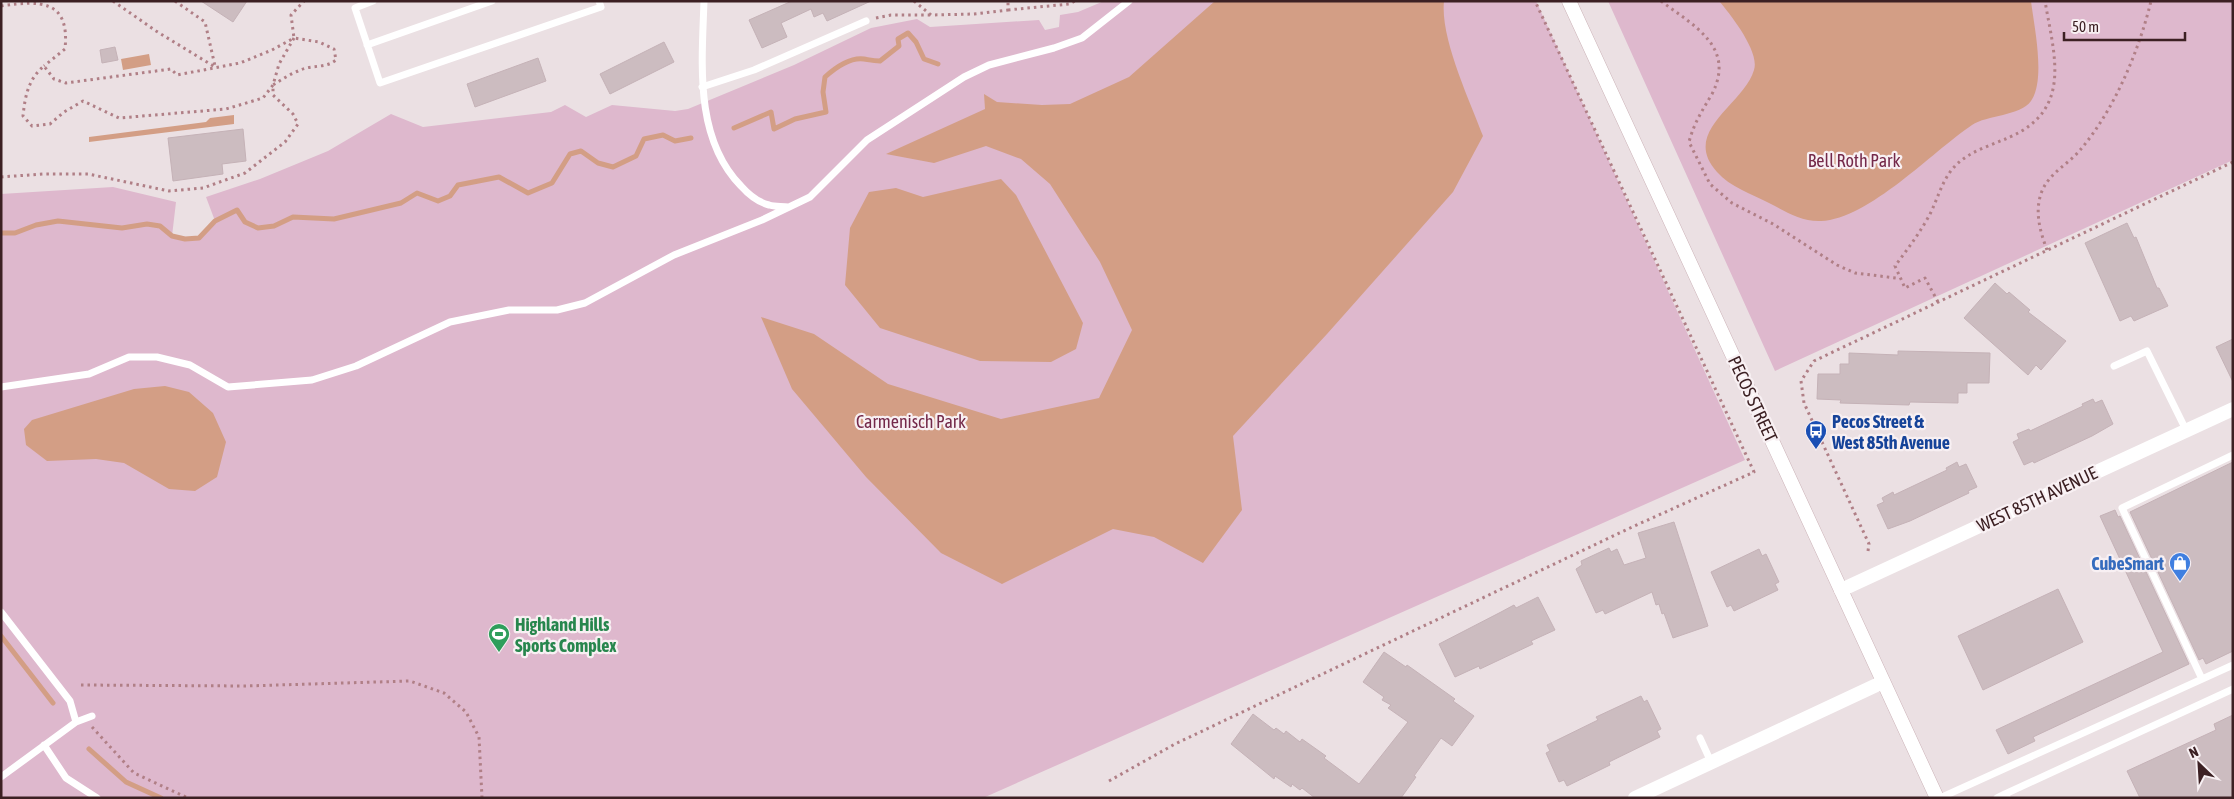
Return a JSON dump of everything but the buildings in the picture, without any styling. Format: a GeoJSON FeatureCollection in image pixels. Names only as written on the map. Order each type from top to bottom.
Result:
{"type":"FeatureCollection","features":[{"type":"Feature","properties":{"kind":"main road","name":"PECOS STREET"},"geometry":{"type":"LineString","coordinates":[[1569,1],[1938,798]]}},
{"type":"Feature","properties":{"kind":"main road","name":"WEST 85TH AVENUE"},"geometry":{"type":"LineString","coordinates":[[1841,590],[2233,409]]}},
{"type":"Feature","properties":{"kind":"main road"},"geometry":{"type":"LineString","coordinates":[[1635,798],[1883,682]]}},
{"type":"Feature","properties":{"kind":"lane"},"geometry":{"type":"LineString","coordinates":[[373,1],[355,8],[380,83],[601,7],[599,1]]}},
{"type":"Feature","properties":{"kind":"lane"},"geometry":{"type":"LineString","coordinates":[[367,45],[492,1]]}},
{"type":"Feature","properties":{"kind":"lane"},"geometry":{"type":"LineString","coordinates":[[704,1],[702,87],[706,114],[715,145],[730,176],[753,198],[769,205],[788,207]]}},
{"type":"Feature","properties":{"kind":"lane"},"geometry":{"type":"LineString","coordinates":[[1,387],[89,374],[128,358],[138,357],[157,357],[190,365],[228,386],[312,380],[356,366],[450,322],[509,310],[557,310],[585,303],[674,255],[810,197],[867,140],[964,77],[988,65],[1054,48],[1082,38],[1129,1]]}},
{"type":"Feature","properties":{"kind":"lane"},"geometry":{"type":"LineString","coordinates":[[702,87],[754,70],[866,21]]}},
{"type":"Feature","properties":{"kind":"lane"},"geometry":{"type":"LineString","coordinates":[[2114,366],[2147,351],[2186,430]]}},
{"type":"Feature","properties":{"kind":"lane"},"geometry":{"type":"LineString","coordinates":[[2202,679],[2122,508],[2233,456]]}},
{"type":"Feature","properties":{"kind":"lane"},"geometry":{"type":"LineString","coordinates":[[1,612],[70,701],[79,720]]}},
{"type":"Feature","properties":{"kind":"lane"},"geometry":{"type":"LineString","coordinates":[[1938,798],[2233,665]]}},
{"type":"Feature","properties":{"kind":"lane"},"geometry":{"type":"LineString","coordinates":[[1997,798],[2006,796],[2233,690]]}},
{"type":"Feature","properties":{"kind":"lane"},"geometry":{"type":"LineString","coordinates":[[1,777],[79,720],[92,716]]}},
{"type":"Feature","properties":{"kind":"lane"},"geometry":{"type":"LineString","coordinates":[[1700,738],[1712,762]]}},
{"type":"Feature","properties":{"kind":"lane"},"geometry":{"type":"LineString","coordinates":[[44,745],[66,778],[97,798]]}},
{"type":"Feature","properties":{"kind":"path"},"geometry":{"type":"LineString","coordinates":[[113,1],[156,31],[215,67]]}},
{"type":"Feature","properties":{"kind":"path"},"geometry":{"type":"LineString","coordinates":[[175,1],[205,22],[215,67]]}},
{"type":"Feature","properties":{"kind":"path"},"geometry":{"type":"LineString","coordinates":[[1,177],[43,174],[88,174],[169,191],[203,188],[245,174],[285,142],[298,124],[293,114],[273,95],[273,85],[279,64],[294,38],[291,15],[304,1]]}},
{"type":"Feature","properties":{"kind":"path"},"geometry":{"type":"LineString","coordinates":[[914,1],[931,15]]}},
{"type":"Feature","properties":{"kind":"path"},"geometry":{"type":"LineString","coordinates":[[1008,1],[1008,10]]}},
{"type":"Feature","properties":{"kind":"path"},"geometry":{"type":"LineString","coordinates":[[866,21],[891,15],[974,14],[1075,1]]}},
{"type":"Feature","properties":{"kind":"path"},"geometry":{"type":"LineString","coordinates":[[1109,781],[1175,744],[1622,532],[1754,472],[1535,1]]}},
{"type":"Feature","properties":{"kind":"path"},"geometry":{"type":"LineString","coordinates":[[1661,1],[1692,24],[1716,47],[1720,69],[1712,92],[1694,124],[1689,142],[1710,184],[1732,203],[1773,224],[1837,265],[1855,273],[1896,278]]}},
{"type":"Feature","properties":{"kind":"path"},"geometry":{"type":"LineString","coordinates":[[1938,302],[1925,278],[1905,288],[1895,266],[1912,244],[1930,215],[1946,178],[1957,165],[1971,154],[2025,130],[2039,119],[2049,104],[2055,86],[2055,63],[2045,1]]}},
{"type":"Feature","properties":{"kind":"path"},"geometry":{"type":"LineString","coordinates":[[2047,250],[2040,231],[2038,212],[2042,191],[2051,176],[2081,150],[2098,124],[2124,78],[2144,32],[2151,1]]}},
{"type":"Feature","properties":{"kind":"path"},"geometry":{"type":"LineString","coordinates":[[1,6],[25,2],[49,5],[63,18],[67,34],[65,49],[44,66],[36,73],[26,94],[23,116],[32,126],[50,124],[64,112],[82,101],[119,118],[226,109],[263,98],[273,85],[298,70],[328,66],[336,60],[334,49],[319,42],[294,38],[272,50],[240,63],[176,75],[172,69],[66,83],[54,79],[44,66]]}},
{"type":"Feature","properties":{"kind":"path"},"geometry":{"type":"LineString","coordinates":[[1868,551],[1869,544],[1804,403],[1801,381],[1814,361],[2233,162]]}},
{"type":"Feature","properties":{"kind":"path"},"geometry":{"type":"LineString","coordinates":[[81,685],[245,686],[410,682],[444,693],[466,712],[479,737],[482,798]]}},
{"type":"Feature","properties":{"kind":"path"},"geometry":{"type":"LineString","coordinates":[[79,720],[134,773],[188,798]]}},
{"type":"Feature","properties":{"kind":"green space","name":"Carmenisch Park"},"geometry":{"type":"Polygon","coordinates":[[[1104,1],[1536,1],[1745,460],[983,798],[1,798],[1,194],[113,187],[176,202],[172,236],[185,239],[199,238],[215,221],[206,197],[260,179],[328,151],[391,114],[423,127],[551,112],[565,105],[586,117],[612,105],[675,111],[688,109],[794,65],[871,28],[917,19],[930,27],[1039,20],[1045,30],[1059,27],[1060,15],[1078,12],[1104,1]]]}},
{"type":"Feature","properties":{"kind":"green space","name":"Bell Roth Park"},"geometry":{"type":"Polygon","coordinates":[[[1608,1],[2233,1],[2233,160],[1775,371],[1608,1]]]}},
{"type":"Feature","properties":{"kind":"shaded area"},"geometry":{"type":"Polygon","coordinates":[[[1215,1],[1444,1],[1444,16],[1451,51],[1483,136],[1453,192],[1327,334],[1233,436],[1242,510],[1203,563],[1154,537],[1113,529],[1002,584],[941,553],[866,477],[792,389],[761,317],[814,334],[888,384],[1001,419],[1099,398],[1132,330],[1100,262],[1050,184],[1021,159],[986,146],[934,163],[886,154],[985,109],[984,94],[997,102],[1042,105],[1070,104],[1129,77],[1215,1]]]}},
{"type":"Feature","properties":{"kind":"shaded area"},"geometry":{"type":"Polygon","coordinates":[[[1719,1],[2031,1],[2038,52],[2038,80],[2035,92],[2031,101],[2019,110],[1972,125],[1900,182],[1859,209],[1840,217],[1821,221],[1800,218],[1728,182],[1717,172],[1708,157],[1706,144],[1710,131],[1748,83],[1754,70],[1755,62],[1749,44],[1719,1]]]}},
{"type":"Feature","properties":{"kind":"shaded area"},"geometry":{"type":"Polygon","coordinates":[[[149,54],[151,65],[123,70],[121,59],[149,54]]]}},
{"type":"Feature","properties":{"kind":"shaded area"},"geometry":{"type":"Polygon","coordinates":[[[234,115],[234,124],[89,142],[89,137],[206,122],[210,118],[234,115]]]}},
{"type":"Feature","properties":{"kind":"shaded area"},"geometry":{"type":"Polygon","coordinates":[[[1001,179],[1016,195],[1083,323],[1076,349],[1051,362],[980,361],[880,328],[845,285],[850,228],[869,192],[896,188],[923,197],[1001,179]]]}},
{"type":"Feature","properties":{"kind":"shaded area"},"geometry":{"type":"Polygon","coordinates":[[[165,386],[189,392],[213,413],[226,442],[217,477],[195,491],[169,489],[124,463],[96,459],[47,461],[26,445],[24,429],[32,420],[134,389],[165,386]]]}},
{"type":"Feature","properties":{"kind":"waterway"},"geometry":{"type":"LineString","coordinates":[[734,128],[771,112],[774,129],[795,119],[826,112],[823,92],[825,77],[848,61],[859,59],[880,61],[899,46],[898,39],[908,33],[916,42],[924,59],[938,64]]}},
{"type":"Feature","properties":{"kind":"waterway"},"geometry":{"type":"LineString","coordinates":[[1,233],[15,233],[36,225],[58,221],[122,228],[147,224],[160,226],[172,236],[185,239],[199,238],[215,221],[237,210],[245,222],[258,228],[274,226],[293,217],[334,219],[401,203],[417,193],[438,201],[450,196],[458,185],[499,177],[528,193],[552,183],[570,154],[581,151],[598,163],[613,167],[636,156],[644,139],[663,135],[675,141],[691,138]]}},
{"type":"Feature","properties":{"kind":"waterway"},"geometry":{"type":"LineString","coordinates":[[1,636],[53,703]]}},
{"type":"Feature","properties":{"kind":"waterway"},"geometry":{"type":"LineString","coordinates":[[89,749],[126,782],[161,798]]}},
{"type":"Feature","properties":{"kind":"place","name":"Pecos Street & West 85th Avenue"},"geometry":{"type":"Point","coordinates":[1816,450]}},
{"type":"Feature","properties":{"kind":"place","name":"CubeSmart"},"geometry":{"type":"Point","coordinates":[2180,582]}},
{"type":"Feature","properties":{"kind":"place","name":"Highland Hills Sports Complex"},"geometry":{"type":"Point","coordinates":[499,653]}}]}
